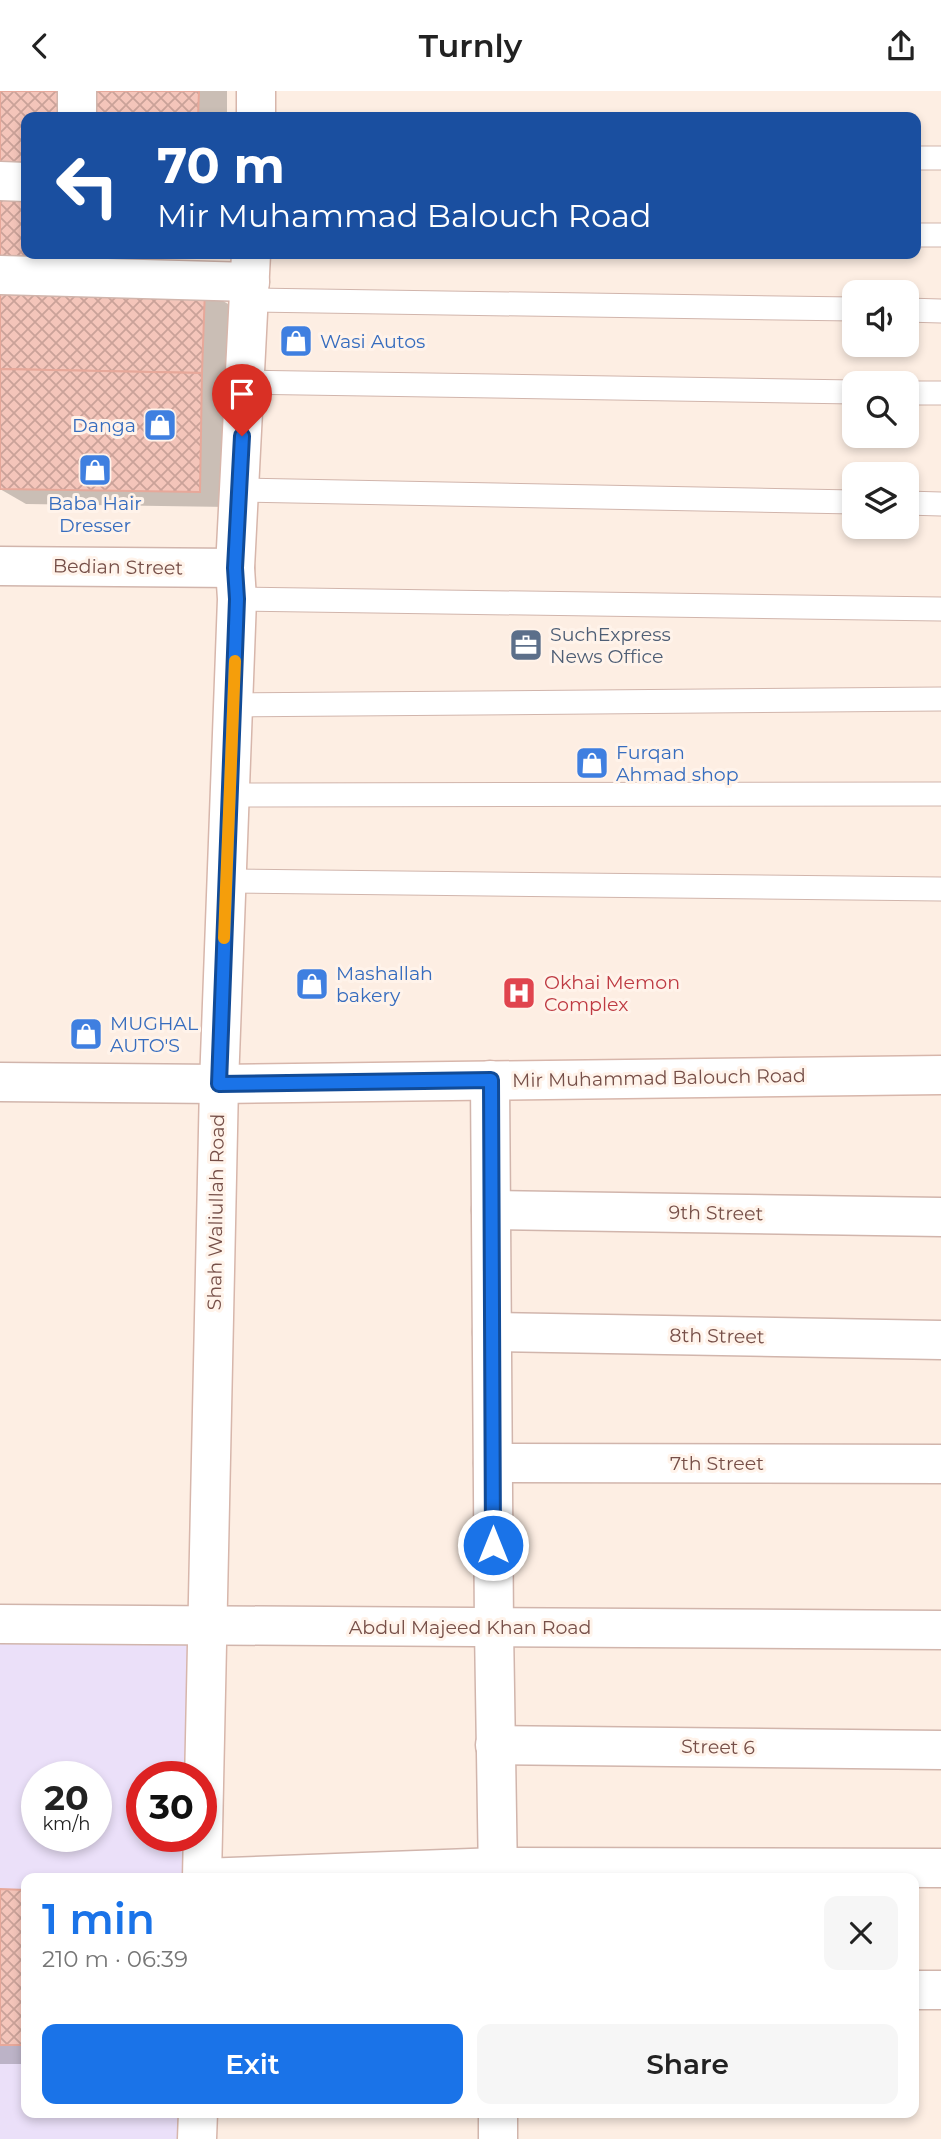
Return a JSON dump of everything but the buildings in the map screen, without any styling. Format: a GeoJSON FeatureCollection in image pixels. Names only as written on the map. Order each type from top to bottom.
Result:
{"type":"FeatureCollection","features":[{"type":"Feature","properties":{"kind":"street"},"geometry":{"type":"LineString","coordinates":[[77,91],[77,112]]}},
{"type":"Feature","properties":{"kind":"street"},"geometry":{"type":"LineString","coordinates":[[256,91],[257,112]]}},
{"type":"Feature","properties":{"kind":"street"},"geometry":{"type":"LineString","coordinates":[[0,181],[21,182]]}},
{"type":"Feature","properties":{"kind":"street"},"geometry":{"type":"LineString","coordinates":[[0,275],[250,279]]}},
{"type":"Feature","properties":{"kind":"street","name":"Shah Waliullah Road"},"geometry":{"type":"LineString","coordinates":[[202,1873],[219,1084],[239,490],[250,279]]}},
{"type":"Feature","properties":{"kind":"street","name":"Bedian Street"},"geometry":{"type":"LineString","coordinates":[[0,566],[236,584]]}},
{"type":"Feature","properties":{"kind":"street","name":"Mir Muhammad Balouch Road"},"geometry":{"type":"LineString","coordinates":[[0,1082],[219,1084],[941,1075]]}},
{"type":"Feature","properties":{"kind":"street"},"geometry":{"type":"LineString","coordinates":[[491,1080],[498,1872]]}},
{"type":"Feature","properties":{"kind":"street","name":"9th Street"},"geometry":{"type":"LineString","coordinates":[[491,1210],[941,1217]]}},
{"type":"Feature","properties":{"kind":"street","name":"8th Street"},"geometry":{"type":"LineString","coordinates":[[492,1332],[941,1340]]}},
{"type":"Feature","properties":{"kind":"street","name":"7th Street"},"geometry":{"type":"LineString","coordinates":[[493,1463],[941,1464]]}},
{"type":"Feature","properties":{"kind":"street","name":"Abdul Majeed Khan Road"},"geometry":{"type":"LineString","coordinates":[[0,1624],[941,1630]]}},
{"type":"Feature","properties":{"kind":"street","name":"Street 6"},"geometry":{"type":"LineString","coordinates":[[495,1745],[941,1750]]}},
{"type":"Feature","properties":{"kind":"street"},"geometry":{"type":"LineString","coordinates":[[449,1873],[941,1868]]}},
{"type":"Feature","properties":{"kind":"street"},"geometry":{"type":"LineString","coordinates":[[919,1990],[941,1990]]}},
{"type":"Feature","properties":{"kind":"street"},"geometry":{"type":"LineString","coordinates":[[197,2139],[198,2118]]}},
{"type":"Feature","properties":{"kind":"street"},"geometry":{"type":"LineString","coordinates":[[498,2118],[498,2139]]}},
{"type":"Feature","properties":{"kind":"lane"},"geometry":{"type":"LineString","coordinates":[[921,157],[941,158]]}},
{"type":"Feature","properties":{"kind":"lane"},"geometry":{"type":"LineString","coordinates":[[921,235],[941,235]]}},
{"type":"Feature","properties":{"kind":"lane"},"geometry":{"type":"LineString","coordinates":[[250,279],[842,308]]}},
{"type":"Feature","properties":{"kind":"lane"},"geometry":{"type":"LineString","coordinates":[[919,310],[941,311]]}},
{"type":"Feature","properties":{"kind":"lane"},"geometry":{"type":"LineString","coordinates":[[245,382],[842,392]]}},
{"type":"Feature","properties":{"kind":"lane"},"geometry":{"type":"LineString","coordinates":[[919,393],[941,393]]}},
{"type":"Feature","properties":{"kind":"lane"},"geometry":{"type":"LineString","coordinates":[[239,490],[842,502]]}},
{"type":"Feature","properties":{"kind":"lane"},"geometry":{"type":"LineString","coordinates":[[919,503],[941,504]]}},
{"type":"Feature","properties":{"kind":"lane"},"geometry":{"type":"LineString","coordinates":[[236,584],[941,609]]}},
{"type":"Feature","properties":{"kind":"lane"},"geometry":{"type":"LineString","coordinates":[[233,705],[941,699]]}},
{"type":"Feature","properties":{"kind":"lane"},"geometry":{"type":"LineString","coordinates":[[229,795],[941,794]]}},
{"type":"Feature","properties":{"kind":"lane"},"geometry":{"type":"LineString","coordinates":[[226,881],[941,889]]}},
{"type":"Feature","properties":{"kind":"shaded area"},"geometry":{"type":"Polygon","coordinates":[[[0,1624],[206,1626],[204,1761],[126,1761],[126,1852],[202,1852],[202,1873],[21,1873],[21,2118],[198,2118],[197,2139],[0,2139],[0,1624]]]}},
{"type":"Feature","properties":{"kind":"slow traffic"},"geometry":{"type":"LineString","coordinates":[[224,938],[235,661]]}},
{"type":"Feature","properties":{"kind":"place","name":"Wasi Autos"},"geometry":{"type":"Point","coordinates":[296,341]}},
{"type":"Feature","properties":{"kind":"place","name":"Danga"},"geometry":{"type":"Point","coordinates":[160,425]}},
{"type":"Feature","properties":{"kind":"place","name":"Baba Hair Dresser"},"geometry":{"type":"Point","coordinates":[95,470]}},
{"type":"Feature","properties":{"kind":"place","name":"SuchExpress News Office"},"geometry":{"type":"Point","coordinates":[526,645]}},
{"type":"Feature","properties":{"kind":"place","name":"Furqan Ahmad shop"},"geometry":{"type":"Point","coordinates":[592,763]}},
{"type":"Feature","properties":{"kind":"place","name":"Mashallah bakery"},"geometry":{"type":"Point","coordinates":[312,984]}},
{"type":"Feature","properties":{"kind":"place","name":"Okhai Memon Complex"},"geometry":{"type":"Point","coordinates":[519,993]}},
{"type":"Feature","properties":{"kind":"place","name":"MUGHAL AUTO'S"},"geometry":{"type":"Point","coordinates":[86,1034]}},
{"type":"Feature","properties":{"kind":"route"},"geometry":{"type":"LineString","coordinates":[[242,436],[235,568],[237,599],[219,1084],[491,1080],[493,1545]]}}]}
